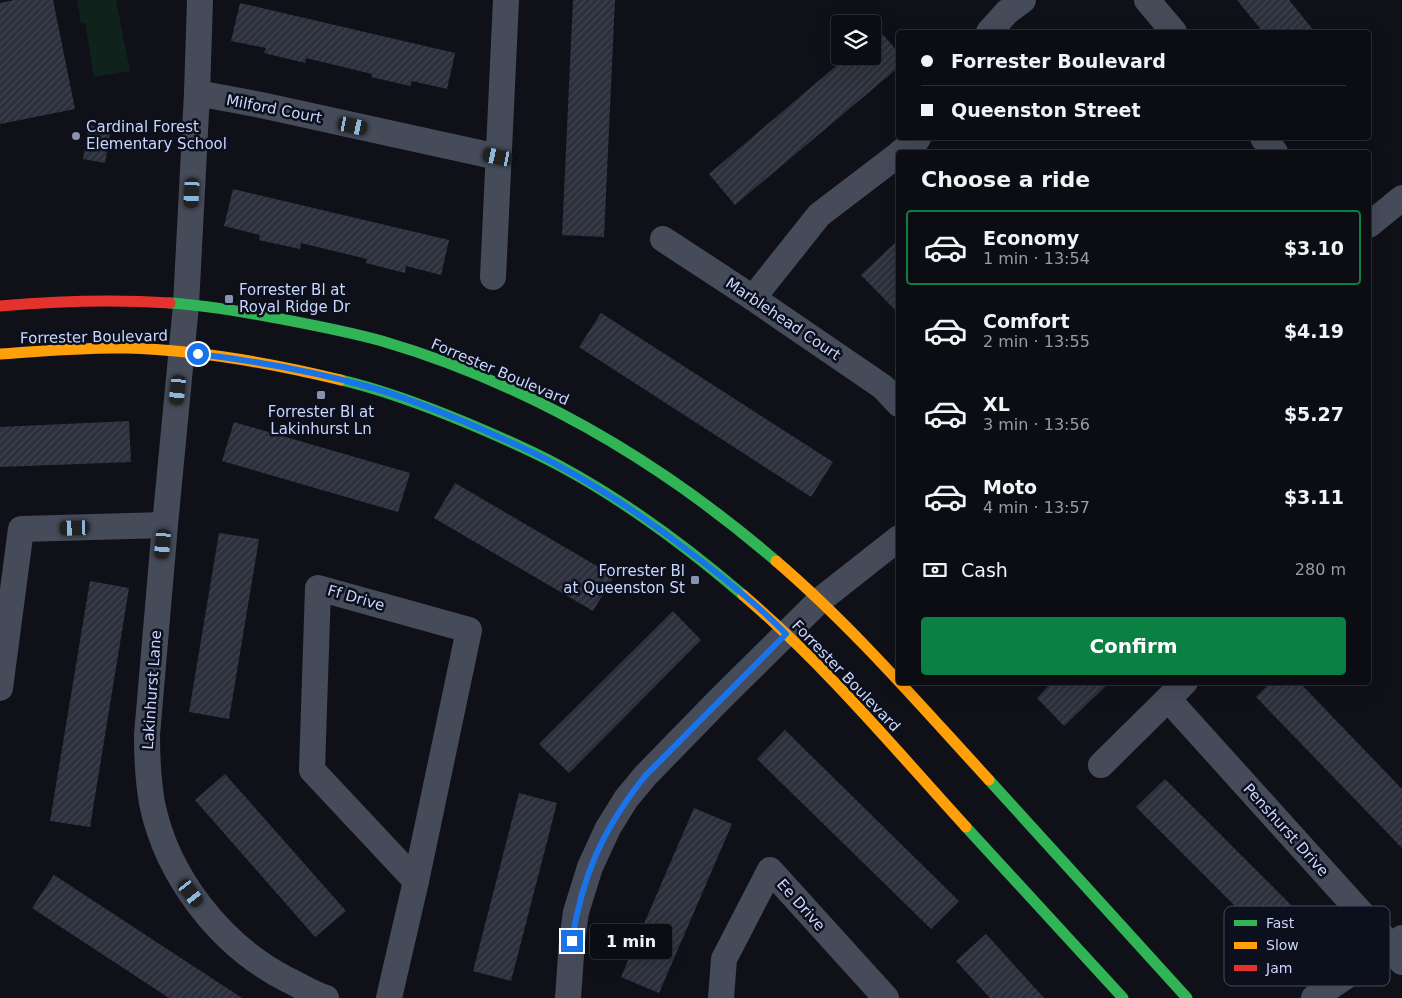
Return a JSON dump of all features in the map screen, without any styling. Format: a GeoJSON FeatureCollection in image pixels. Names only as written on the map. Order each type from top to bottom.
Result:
{"type":"FeatureCollection","features":[{"type":"Feature","properties":{"kind":"street","name":"Lakinhurst Lane"},"geometry":{"type":"LineString","coordinates":[[200,0],[186,304],[147,735],[147,769],[152,804],[160,833],[172,862],[207,915],[232,941],[256,961],[274,973],[323,998]]}},
{"type":"Feature","properties":{"kind":"street"},"geometry":{"type":"LineString","coordinates":[[493,277],[506,0]]}},
{"type":"Feature","properties":{"kind":"street"},"geometry":{"type":"LineString","coordinates":[[992,30],[1007,12],[1023,0]]}},
{"type":"Feature","properties":{"kind":"street"},"geometry":{"type":"LineString","coordinates":[[1147,0],[1172,30]]}},
{"type":"Feature","properties":{"kind":"street","name":"Milford Court"},"geometry":{"type":"LineString","coordinates":[[197,94],[260,105],[498,157]]}},
{"type":"Feature","properties":{"kind":"street"},"geometry":{"type":"LineString","coordinates":[[904,150],[917,140]]}},
{"type":"Feature","properties":{"kind":"street"},"geometry":{"type":"LineString","coordinates":[[1265,140],[1274,150]]}},
{"type":"Feature","properties":{"kind":"street"},"geometry":{"type":"LineString","coordinates":[[753,298],[820,216],[896,156]]}},
{"type":"Feature","properties":{"kind":"street"},"geometry":{"type":"LineString","coordinates":[[1371,223],[1402,198]]}},
{"type":"Feature","properties":{"kind":"street","name":"Marblehead Court"},"geometry":{"type":"LineString","coordinates":[[663,239],[883,387],[896,401]]}},
{"type":"Feature","properties":{"kind":"street","name":"Forrester Boulevard"},"geometry":{"type":"LineString","coordinates":[[0,306],[71,301],[126,301],[186,304],[238,311],[311,324],[388,343],[462,370],[523,396],[582,425],[661,473],[700,500],[752,540],[819,601],[896,680]]}},
{"type":"Feature","properties":{"kind":"street","name":"Forrester Boulevard"},"geometry":{"type":"LineString","coordinates":[[0,354],[72,349],[126,348],[232,358],[301,370],[374,388],[445,414],[504,439],[560,466],[627,507],[672,538],[722,577],[777,624],[834,682],[1123,998]]}},
{"type":"Feature","properties":{"kind":"street"},"geometry":{"type":"LineString","coordinates":[[0,688],[21,530],[165,525]]}},
{"type":"Feature","properties":{"kind":"street"},"geometry":{"type":"LineString","coordinates":[[568,998],[576,912],[590,867],[608,828],[626,800],[645,776],[819,601],[896,540]]}},
{"type":"Feature","properties":{"kind":"street","name":"Ff Drive"},"geometry":{"type":"LineString","coordinates":[[389,998],[416,881],[469,630],[318,588],[312,770],[416,881]]}},
{"type":"Feature","properties":{"kind":"street","name":"Forrester Boulevard"},"geometry":{"type":"LineString","coordinates":[[901,685],[1187,998]]}},
{"type":"Feature","properties":{"kind":"street","name":"Penshurst Drive"},"geometry":{"type":"LineString","coordinates":[[1101,765],[1177,691],[1362,906]]}},
{"type":"Feature","properties":{"kind":"street","name":"Ee Drive"},"geometry":{"type":"LineString","coordinates":[[720,998],[724,959],[770,870],[886,998]]}},
{"type":"Feature","properties":{"kind":"street"},"geometry":{"type":"LineString","coordinates":[[1314,998],[1334,986]]}},
{"type":"Feature","properties":{"kind":"green space"},"geometry":{"type":"Polygon","coordinates":[[[77,0],[116,0],[130,71],[94,77],[85,23],[81,23],[77,0]]]}},
{"type":"Feature","properties":{"kind":"building"},"geometry":{"type":"Polygon","coordinates":[[[14,0],[53,0],[75,109],[0,124],[0,3],[14,0]]]}},
{"type":"Feature","properties":{"kind":"building"},"geometry":{"type":"Polygon","coordinates":[[[573,0],[615,0],[604,237],[562,235],[573,0]]]}},
{"type":"Feature","properties":{"kind":"building"},"geometry":{"type":"Polygon","coordinates":[[[1237,0],[1289,0],[1313,30],[1261,30],[1237,0]]]}},
{"type":"Feature","properties":{"kind":"building"},"geometry":{"type":"Polygon","coordinates":[[[240,3],[455,53],[447,89],[412,81],[410,86],[371,77],[372,74],[306,58],[305,63],[264,53],[266,48],[231,41],[240,3]]]}},
{"type":"Feature","properties":{"kind":"building"},"geometry":{"type":"Polygon","coordinates":[[[881,32],[896,50],[896,70],[735,205],[709,174],[837,65],[881,65],[881,32]]]}},
{"type":"Feature","properties":{"kind":"building"},"geometry":{"type":"Polygon","coordinates":[[[89,125],[111,129],[105,163],[83,159],[89,125]]]}},
{"type":"Feature","properties":{"kind":"building"},"geometry":{"type":"Polygon","coordinates":[[[233,189],[449,240],[441,275],[406,266],[405,273],[366,263],[367,259],[301,243],[300,249],[259,240],[260,235],[224,226],[233,189]]]}},
{"type":"Feature","properties":{"kind":"building"},"geometry":{"type":"Polygon","coordinates":[[[896,242],[896,311],[861,275],[896,242]]]}},
{"type":"Feature","properties":{"kind":"building"},"geometry":{"type":"Polygon","coordinates":[[[601,313],[833,462],[811,497],[579,347],[601,313]]]}},
{"type":"Feature","properties":{"kind":"building"},"geometry":{"type":"Polygon","coordinates":[[[129,421],[131,462],[0,467],[0,427],[129,421]]]}},
{"type":"Feature","properties":{"kind":"building"},"geometry":{"type":"Polygon","coordinates":[[[234,422],[410,473],[398,512],[222,461],[234,422]]]}},
{"type":"Feature","properties":{"kind":"building"},"geometry":{"type":"Polygon","coordinates":[[[455,483],[614,576],[593,611],[434,518],[455,483]]]}},
{"type":"Feature","properties":{"kind":"building"},"geometry":{"type":"Polygon","coordinates":[[[219,533],[259,539],[229,719],[189,712],[219,533]]]}},
{"type":"Feature","properties":{"kind":"building"},"geometry":{"type":"Polygon","coordinates":[[[90,581],[129,588],[90,827],[50,821],[90,581]]]}},
{"type":"Feature","properties":{"kind":"building"},"geometry":{"type":"Polygon","coordinates":[[[673,611],[701,640],[569,773],[539,744],[673,611]]]}},
{"type":"Feature","properties":{"kind":"building"},"geometry":{"type":"Polygon","coordinates":[[[1049,685],[1107,685],[1064,726],[1037,698],[1049,685]]]}},
{"type":"Feature","properties":{"kind":"building"},"geometry":{"type":"Polygon","coordinates":[[[1268,685],[1302,685],[1402,789],[1402,848],[1256,697],[1268,685]]]}},
{"type":"Feature","properties":{"kind":"building"},"geometry":{"type":"Polygon","coordinates":[[[785,730],[959,901],[931,929],[757,759],[785,730]]]}},
{"type":"Feature","properties":{"kind":"building"},"geometry":{"type":"Polygon","coordinates":[[[225,774],[346,911],[315,937],[195,800],[225,774]]]}},
{"type":"Feature","properties":{"kind":"building"},"geometry":{"type":"Polygon","coordinates":[[[1165,779],[1292,906],[1235,906],[1136,807],[1165,779]]]}},
{"type":"Feature","properties":{"kind":"building"},"geometry":{"type":"Polygon","coordinates":[[[519,793],[557,803],[511,981],[473,971],[519,793]]]}},
{"type":"Feature","properties":{"kind":"building"},"geometry":{"type":"Polygon","coordinates":[[[694,808],[732,824],[659,993],[621,977],[694,808]]]}},
{"type":"Feature","properties":{"kind":"building"},"geometry":{"type":"Polygon","coordinates":[[[54,875],[242,998],[169,998],[32,908],[54,875]]]}},
{"type":"Feature","properties":{"kind":"building"},"geometry":{"type":"Polygon","coordinates":[[[986,934],[1044,998],[990,998],[956,961],[986,934]]]}},
{"type":"Feature","properties":{"kind":"traffic: fast"},"geometry":{"type":"LineString","coordinates":[[170,303],[246,313],[355,334],[436,359],[489,380],[541,403],[639,459],[732,525],[776,561]]}},
{"type":"Feature","properties":{"kind":"traffic: fast"},"geometry":{"type":"LineString","coordinates":[[341,380],[389,394],[467,423],[560,466],[608,494],[655,526],[743,595]]}},
{"type":"Feature","properties":{"kind":"traffic: fast"},"geometry":{"type":"LineString","coordinates":[[989,780],[1187,998]]}},
{"type":"Feature","properties":{"kind":"traffic: fast"},"geometry":{"type":"LineString","coordinates":[[966,827],[1123,998]]}},
{"type":"Feature","properties":{"kind":"traffic: slow"},"geometry":{"type":"LineString","coordinates":[[0,354],[94,348],[180,351],[234,358],[341,380]]}},
{"type":"Feature","properties":{"kind":"traffic: slow"},"geometry":{"type":"LineString","coordinates":[[776,561],[832,613],[896,678]]}},
{"type":"Feature","properties":{"kind":"traffic: slow"},"geometry":{"type":"LineString","coordinates":[[743,595],[831,678],[966,827]]}},
{"type":"Feature","properties":{"kind":"traffic: slow"},"geometry":{"type":"LineString","coordinates":[[902,685],[989,780]]}},
{"type":"Feature","properties":{"kind":"traffic: jam"},"geometry":{"type":"LineString","coordinates":[[0,306],[85,301],[170,303]]}},
{"type":"Feature","properties":{"kind":"place","name":"Cardinal Forest Elementary School"},"geometry":{"type":"Point","coordinates":[76,136]}},
{"type":"Feature","properties":{"kind":"place","name":"Forrester Bl at Royal Ridge Dr"},"geometry":{"type":"Point","coordinates":[229,299]}},
{"type":"Feature","properties":{"kind":"place","name":"Forrester Bl at Lakinhurst Ln"},"geometry":{"type":"Point","coordinates":[321,395]}},
{"type":"Feature","properties":{"kind":"place","name":"Forrester Bl at Queenston St"},"geometry":{"type":"Point","coordinates":[695,580]}},
{"type":"Feature","properties":{"kind":"route"},"geometry":{"type":"LineString","coordinates":[[198,354],[301,370],[374,388],[445,414],[504,439],[560,466],[619,502],[672,538],[722,577],[786,634],[645,776],[626,800],[608,828],[590,867],[576,912],[572,941]]}}]}
